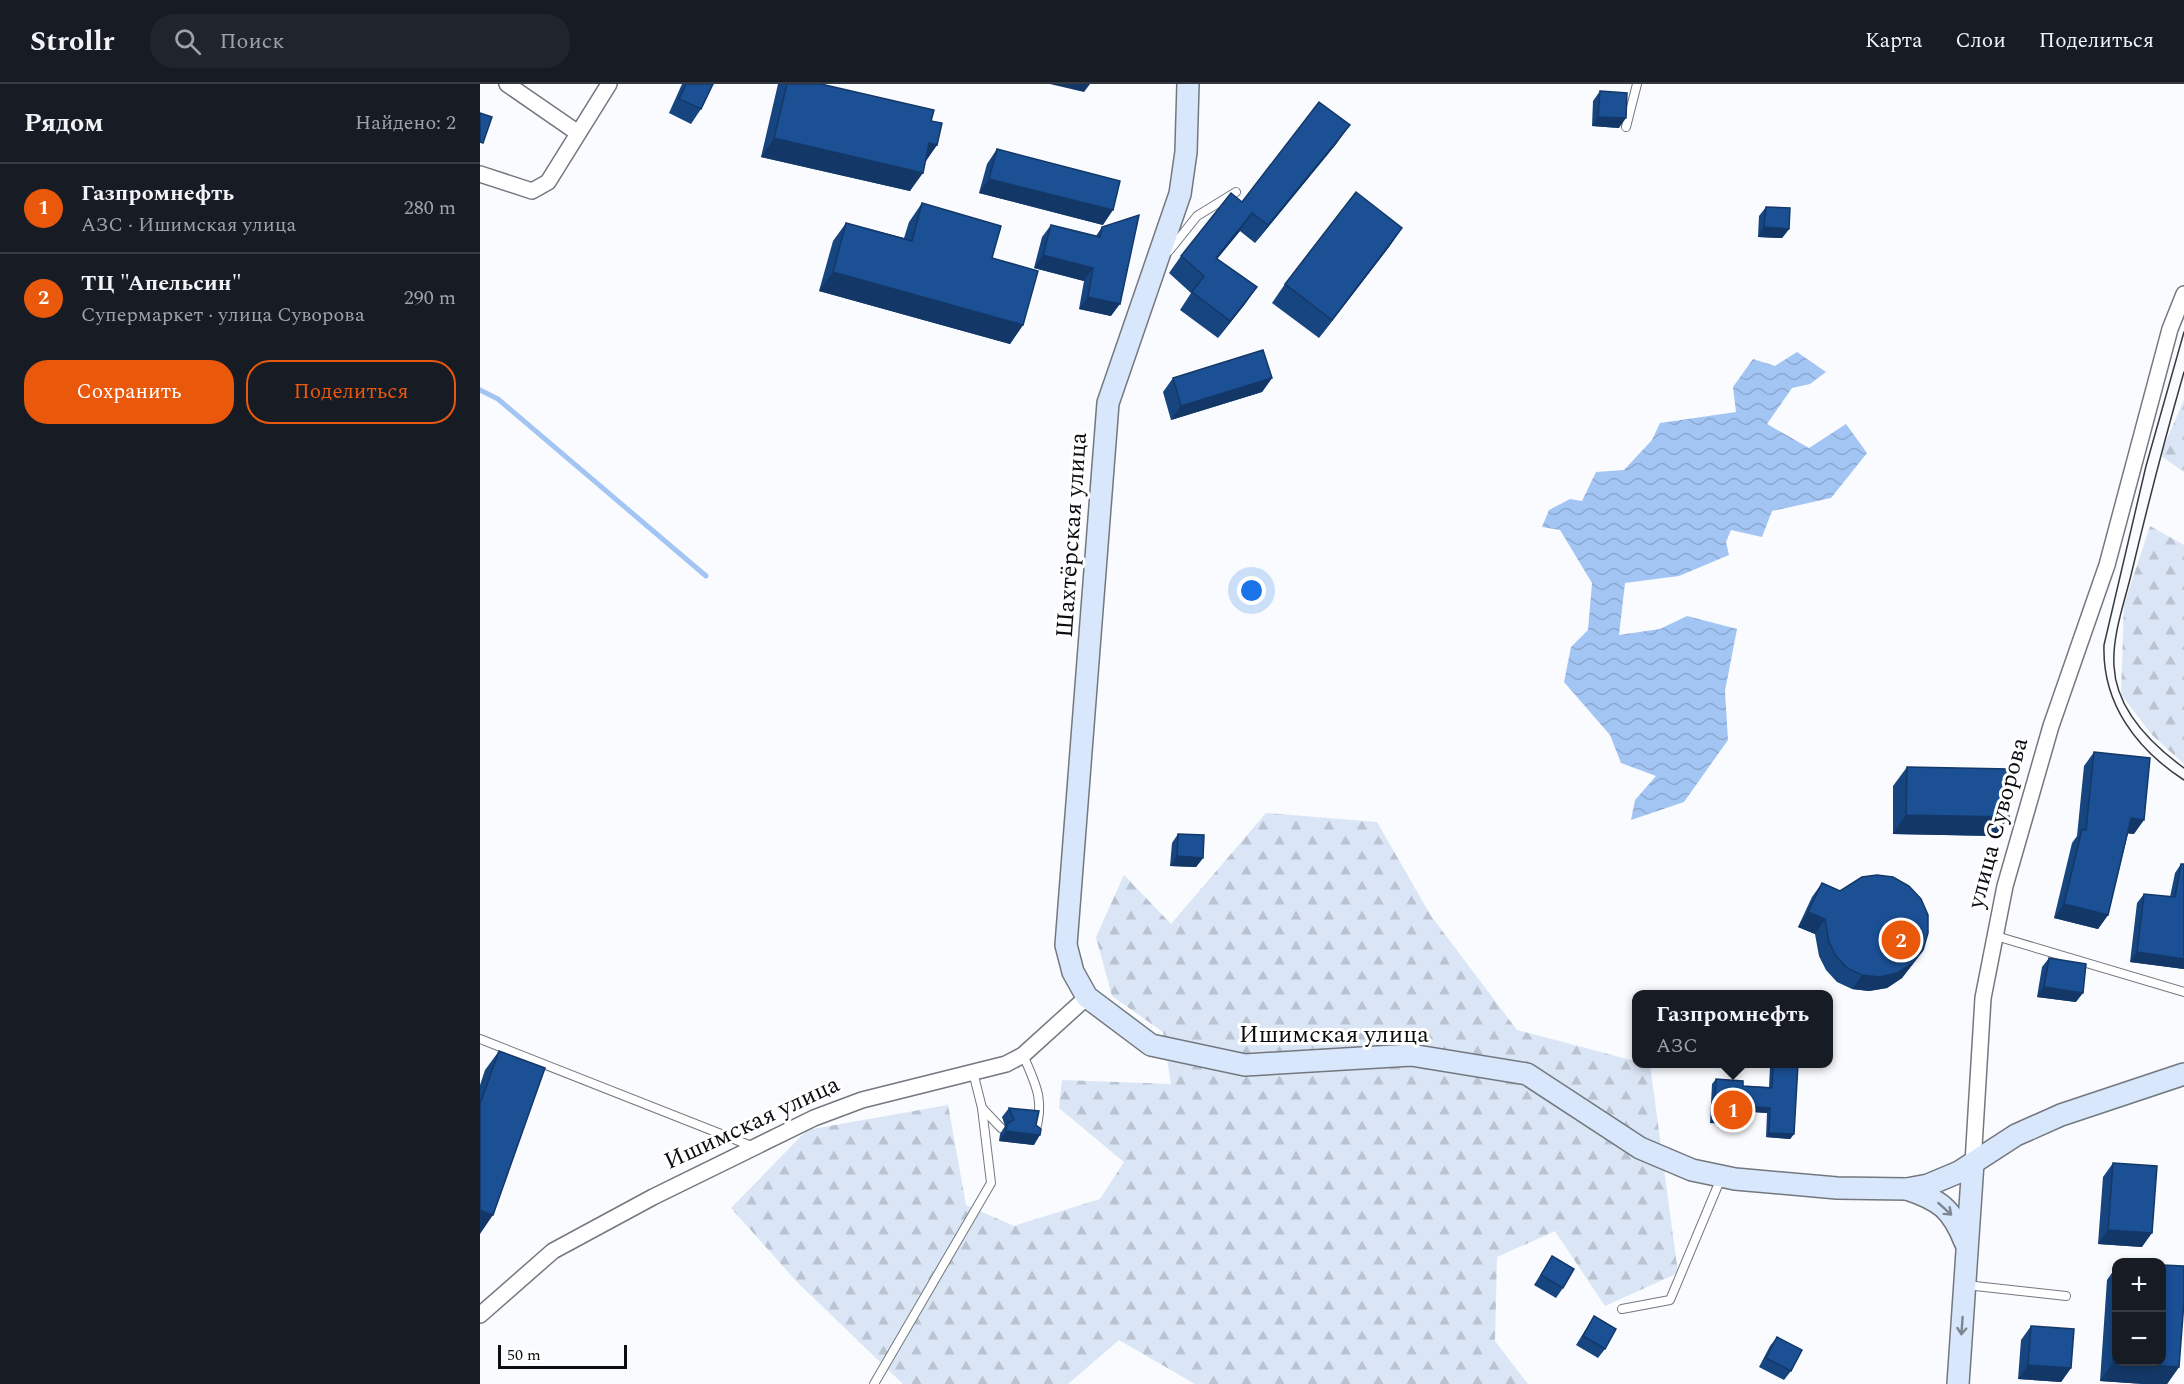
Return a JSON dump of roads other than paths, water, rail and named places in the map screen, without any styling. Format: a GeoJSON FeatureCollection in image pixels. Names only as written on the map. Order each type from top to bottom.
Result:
{"type":"FeatureCollection","features":[{"type":"Feature","properties":{"kind":"main road","name":"Шахтёрская улица"},"geometry":{"type":"LineString","coordinates":[[1087,997],[1073,972],[1066,945],[1108,403],[1180,194],[1186,152],[1188,84]]}},
{"type":"Feature","properties":{"kind":"main road","name":"Ишимская улица"},"geometry":{"type":"LineString","coordinates":[[1087,997],[1151,1046],[1245,1065],[1410,1055],[1527,1074],[1640,1148],[1667,1162],[1722,1177],[1837,1188],[1907,1189],[1944,1179],[2016,1135],[2061,1115],[2184,1074]]}},
{"type":"Feature","properties":{"kind":"main road","name":"улица Суворова"},"geometry":{"type":"LineString","coordinates":[[1958,1384],[1973,1163]]}},
{"type":"Feature","properties":{"kind":"main road"},"geometry":{"type":"LineString","coordinates":[[1907,1189],[1927,1196],[1945,1207],[1957,1221],[1967,1246]]}},
{"type":"Feature","properties":{"kind":"street"},"geometry":{"type":"LineString","coordinates":[[507,84],[578,133]]}},
{"type":"Feature","properties":{"kind":"street"},"geometry":{"type":"LineString","coordinates":[[480,174],[532,191],[540,189],[549,182],[609,84]]}},
{"type":"Feature","properties":{"kind":"street","name":"улица Суворова"},"geometry":{"type":"LineString","coordinates":[[1973,1163],[1983,998],[2005,886],[2051,726],[2108,565],[2170,328],[2184,294]]}},
{"type":"Feature","properties":{"kind":"street","name":"Ишимская улица"},"geometry":{"type":"LineString","coordinates":[[480,1315],[553,1251],[653,1197],[814,1118],[862,1100],[1006,1064],[1023,1055],[1087,997]]}},
{"type":"Feature","properties":{"kind":"lane"},"geometry":{"type":"LineString","coordinates":[[1626,127],[1637,84]]}},
{"type":"Feature","properties":{"kind":"lane"},"geometry":{"type":"LineString","coordinates":[[1155,268],[1197,216],[1236,192]]}},
{"type":"Feature","properties":{"kind":"lane"},"geometry":{"type":"LineString","coordinates":[[1996,936],[2184,992]]}},
{"type":"Feature","properties":{"kind":"lane"},"geometry":{"type":"LineString","coordinates":[[480,1039],[756,1147]]}},
{"type":"Feature","properties":{"kind":"lane"},"geometry":{"type":"LineString","coordinates":[[1023,1055],[1040,1094],[1040,1116],[1035,1133]]}},
{"type":"Feature","properties":{"kind":"lane"},"geometry":{"type":"LineString","coordinates":[[874,1384],[991,1183],[982,1108],[973,1071]]}},
{"type":"Feature","properties":{"kind":"lane"},"geometry":{"type":"LineString","coordinates":[[982,1108],[1001,1128]]}},
{"type":"Feature","properties":{"kind":"lane"},"geometry":{"type":"LineString","coordinates":[[1622,1309],[1670,1300],[1722,1177]]}},
{"type":"Feature","properties":{"kind":"lane"},"geometry":{"type":"LineString","coordinates":[[1965,1285],[2066,1296]]}},
{"type":"Feature","properties":{"kind":"water"},"geometry":{"type":"Polygon","coordinates":[[[1797,352],[1826,372],[1810,384],[1792,388],[1767,424],[1809,448],[1846,424],[1867,453],[1831,498],[1772,511],[1762,537],[1731,530],[1726,542],[1729,555],[1679,576],[1625,583],[1619,635],[1660,629],[1687,616],[1737,629],[1725,691],[1728,740],[1684,802],[1631,820],[1635,800],[1656,776],[1621,763],[1610,735],[1564,682],[1571,647],[1588,630],[1592,583],[1560,530],[1542,527],[1549,510],[1570,499],[1582,501],[1596,472],[1624,470],[1652,440],[1660,423],[1736,412],[1733,387],[1753,359],[1775,366],[1797,352]]]}},
{"type":"Feature","properties":{"kind":"waterway"},"geometry":{"type":"LineString","coordinates":[[480,390],[498,399],[706,576]]}},
{"type":"Feature","properties":{"kind":"tram line"},"geometry":{"type":"LineString","coordinates":[[2184,332],[2146,466],[2104,645],[2109,686],[2125,723],[2151,754],[2184,780]]}},
{"type":"Feature","properties":{"kind":"tram line"},"geometry":{"type":"LineString","coordinates":[[2184,372],[2120,618],[2114,654],[2116,682],[2128,711],[2148,737],[2184,768]]}},
{"type":"Feature","properties":{"kind":"place","name":"ТЦ \"Апельсин\""},"geometry":{"type":"Point","coordinates":[1901,940]}},
{"type":"Feature","properties":{"kind":"place","name":"Газпромнефть"},"geometry":{"type":"Point","coordinates":[1733,1110]}}]}
